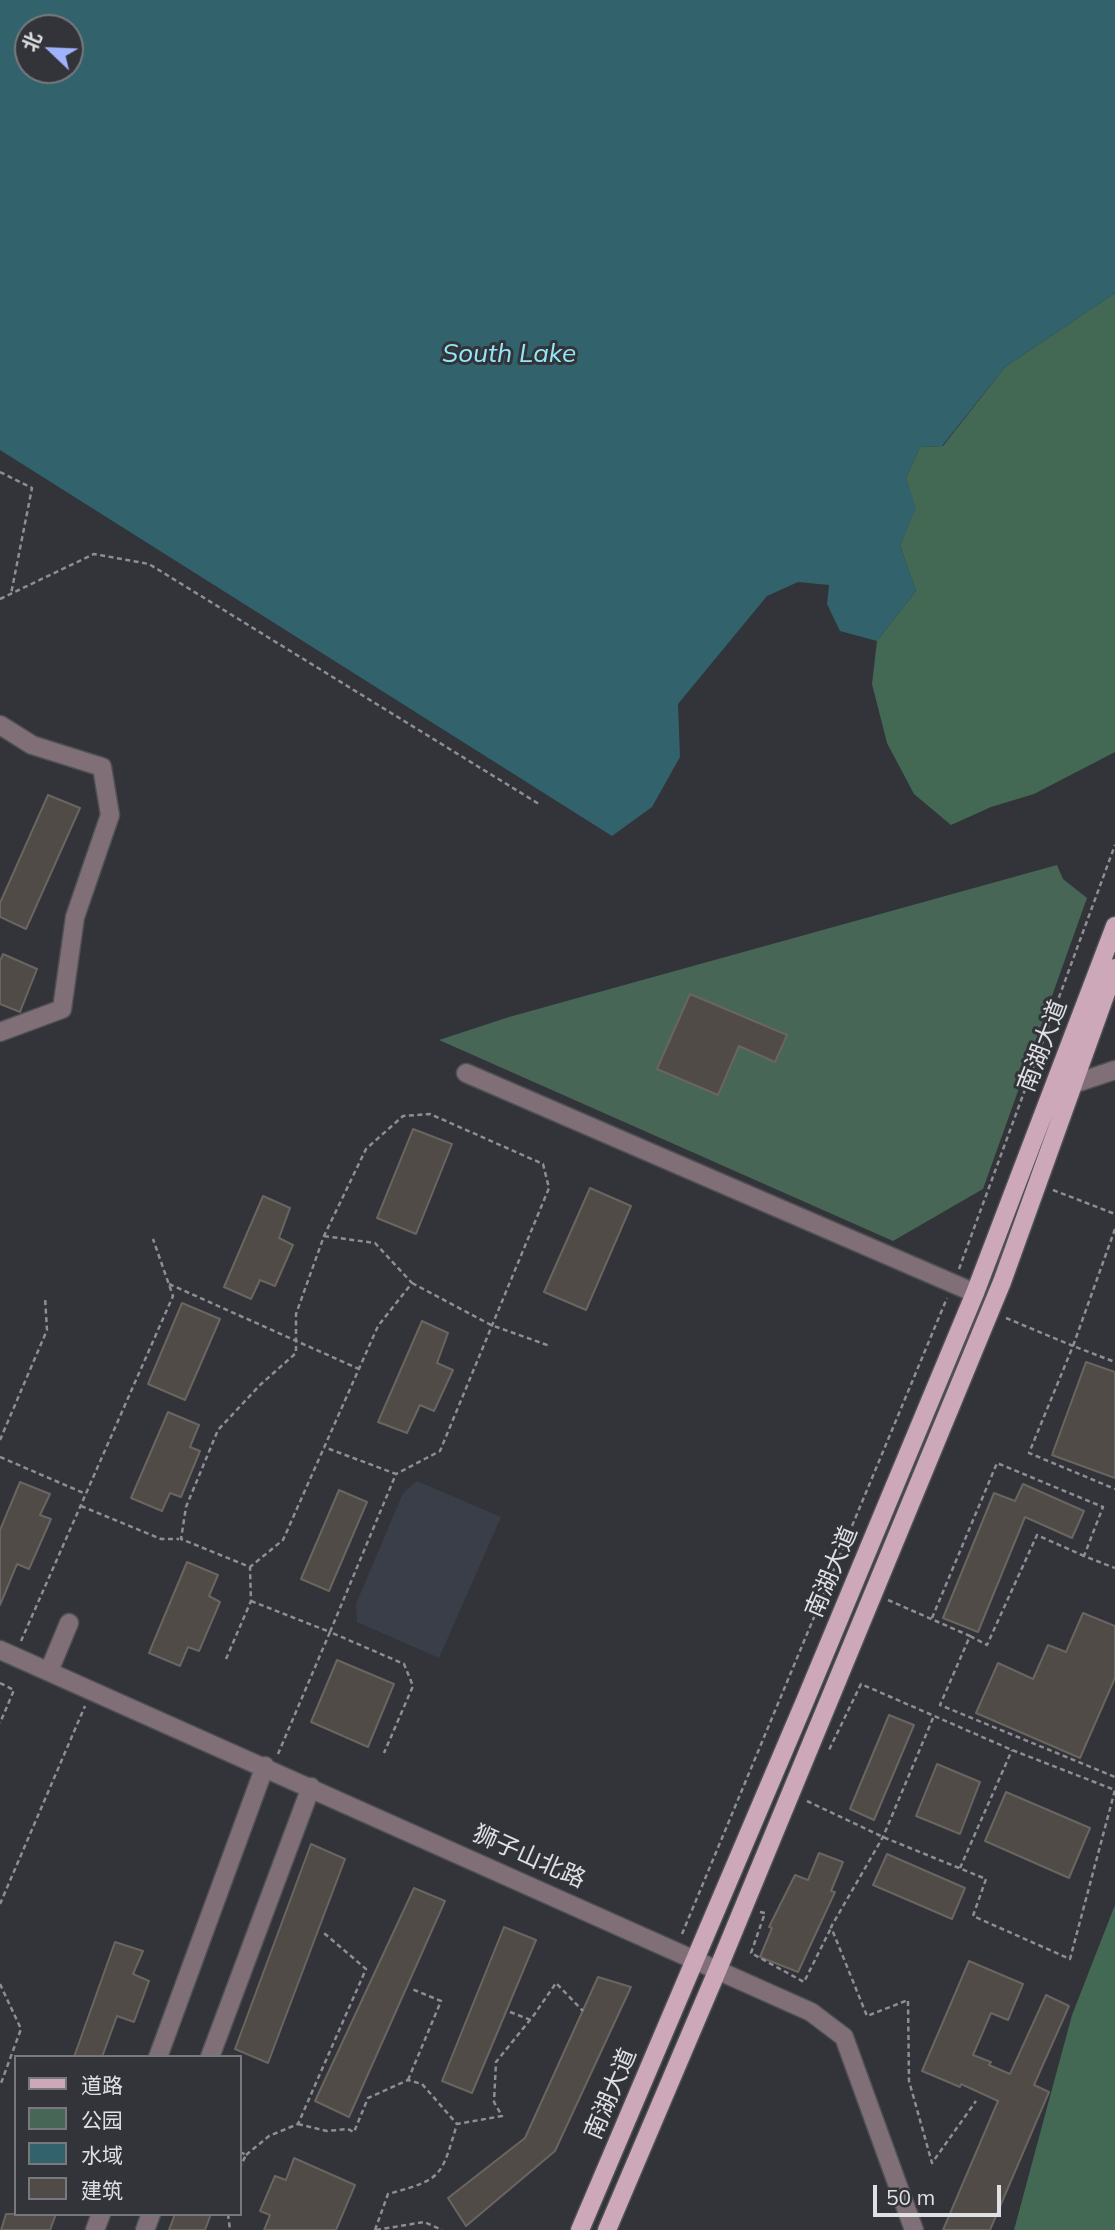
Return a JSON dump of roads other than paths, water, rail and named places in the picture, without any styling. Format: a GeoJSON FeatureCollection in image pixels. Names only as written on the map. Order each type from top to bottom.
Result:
{"type":"FeatureCollection","features":[{"type":"Feature","properties":{"kind":"main road","name":"南湖大道"},"geometry":{"type":"LineString","coordinates":[[580,2230],[975,1293],[1115,926]]}},
{"type":"Feature","properties":{"kind":"main road","name":"南湖大道"},"geometry":{"type":"LineString","coordinates":[[607,2230],[990,1311],[1115,968]]}},
{"type":"Feature","properties":{"kind":"street"},"geometry":{"type":"LineString","coordinates":[[0,725],[32,745],[102,767],[110,815],[75,917],[62,1009],[0,1032]]}},
{"type":"Feature","properties":{"kind":"street"},"geometry":{"type":"LineString","coordinates":[[1073,1084],[1115,1070]]}},
{"type":"Feature","properties":{"kind":"street"},"geometry":{"type":"LineString","coordinates":[[466,1073],[975,1293]]}},
{"type":"Feature","properties":{"kind":"street"},"geometry":{"type":"LineString","coordinates":[[49,1671],[69,1623]]}},
{"type":"Feature","properties":{"kind":"street","name":"狮子山北路"},"geometry":{"type":"LineString","coordinates":[[7,1653],[811,2012],[844,2037],[914,2230]]}},
{"type":"Feature","properties":{"kind":"street"},"geometry":{"type":"LineString","coordinates":[[159,2055],[268,1768]]}},
{"type":"Feature","properties":{"kind":"street"},"geometry":{"type":"LineString","coordinates":[[211,2055],[311,1787]]}},
{"type":"Feature","properties":{"kind":"water","name":"South Lake"},"geometry":{"type":"Polygon","coordinates":[[[0,0],[1115,0],[1115,293],[1005,367],[942,446],[920,447],[906,478],[916,508],[900,546],[916,591],[877,641],[840,631],[827,604],[829,585],[798,582],[767,596],[678,704],[680,757],[652,807],[612,836],[0,450],[0,0]]]}}]}
